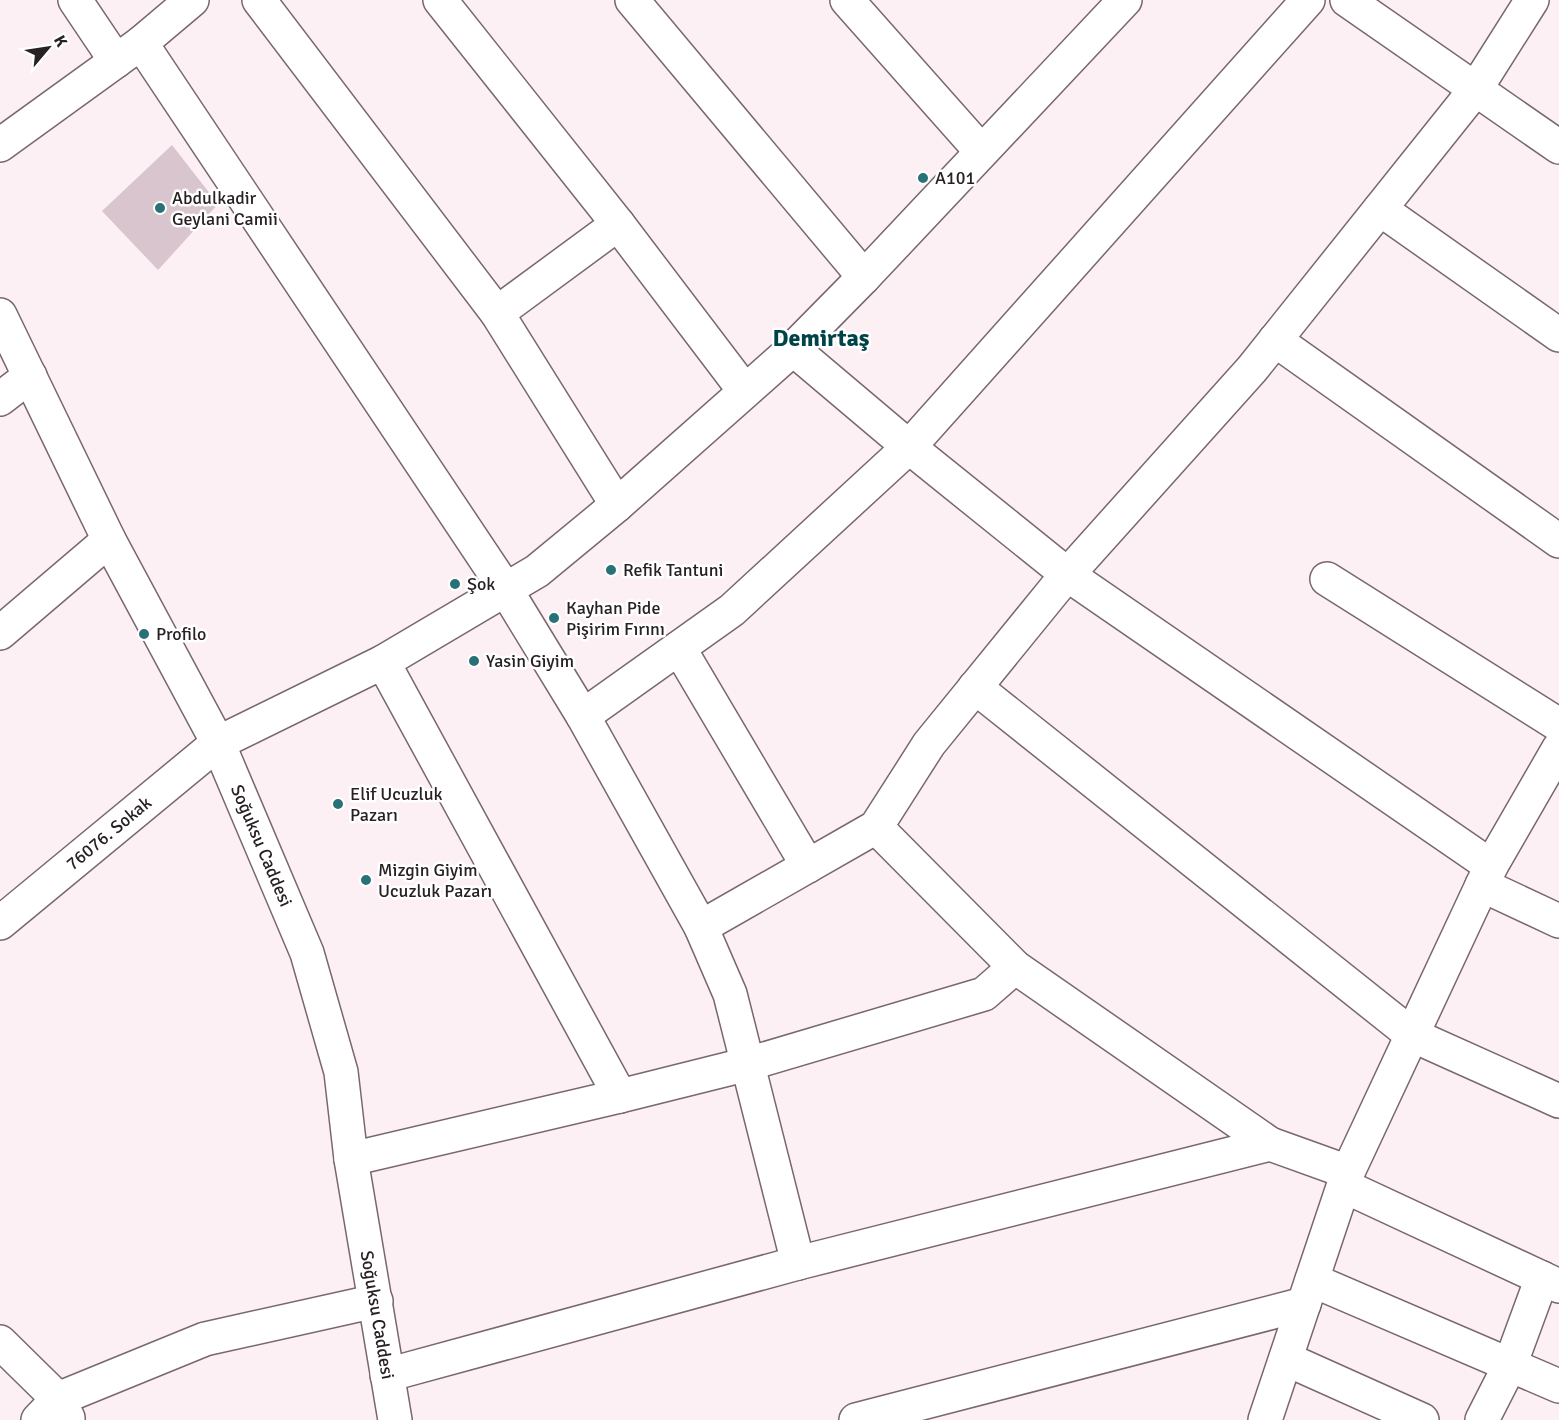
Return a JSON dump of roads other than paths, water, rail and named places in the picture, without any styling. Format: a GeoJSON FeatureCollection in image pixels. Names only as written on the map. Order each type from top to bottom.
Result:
{"type":"FeatureCollection","features":[{"type":"Feature","properties":{"kind":"street"},"geometry":{"type":"LineString","coordinates":[[75,0],[129,52],[506,590],[583,716],[701,927],[730,994],[798,1263]]}},
{"type":"Feature","properties":{"kind":"street"},"geometry":{"type":"LineString","coordinates":[[0,145],[129,52],[192,0]]}},
{"type":"Feature","properties":{"kind":"street"},"geometry":{"type":"LineString","coordinates":[[259,0],[497,313],[617,505]]}},
{"type":"Feature","properties":{"kind":"street"},"geometry":{"type":"LineString","coordinates":[[440,0],[618,224],[744,390]]}},
{"type":"Feature","properties":{"kind":"street"},"geometry":{"type":"LineString","coordinates":[[632,0],[864,277]]}},
{"type":"Feature","properties":{"kind":"street"},"geometry":{"type":"LineString","coordinates":[[847,0],[981,151]]}},
{"type":"Feature","properties":{"kind":"street"},"geometry":{"type":"LineString","coordinates":[[583,716],[732,610],[909,447],[1308,0]]}},
{"type":"Feature","properties":{"kind":"street"},"geometry":{"type":"LineString","coordinates":[[1347,0],[1559,147]]}},
{"type":"Feature","properties":{"kind":"street"},"geometry":{"type":"LineString","coordinates":[[701,927],[876,827],[929,744],[975,687],[1068,575],[1252,369],[1475,90],[1532,0]]}},
{"type":"Feature","properties":{"kind":"street","name":"76076. Sokak"},"geometry":{"type":"LineString","coordinates":[[0,923],[218,743],[383,662],[537,571],[617,505],[744,390],[793,349],[864,277],[1114,4]]}},
{"type":"Feature","properties":{"kind":"street"},"geometry":{"type":"LineString","coordinates":[[1380,209],[1559,335]]}},
{"type":"Feature","properties":{"kind":"street"},"geometry":{"type":"LineString","coordinates":[[497,313],[618,224]]}},
{"type":"Feature","properties":{"kind":"street","name":"Soğuksu Caddesi"},"geometry":{"type":"LineString","coordinates":[[0,315],[110,540],[218,743],[307,953],[341,1072],[351,1159],[395,1420]]}},
{"type":"Feature","properties":{"kind":"street"},"geometry":{"type":"LineString","coordinates":[[1275,340],[1559,541]]}},
{"type":"Feature","properties":{"kind":"street"},"geometry":{"type":"LineString","coordinates":[[793,349],[909,447],[1068,575],[1487,875],[1559,921]]}},
{"type":"Feature","properties":{"kind":"street"},"geometry":{"type":"LineString","coordinates":[[0,399],[30,376]]}},
{"type":"Feature","properties":{"kind":"street"},"geometry":{"type":"LineString","coordinates":[[0,633],[110,540]]}},
{"type":"Feature","properties":{"kind":"street"},"geometry":{"type":"LineString","coordinates":[[1327,579],[1559,725]]}},
{"type":"Feature","properties":{"kind":"street"},"geometry":{"type":"LineString","coordinates":[[679,648],[808,866]]}},
{"type":"Feature","properties":{"kind":"street"},"geometry":{"type":"LineString","coordinates":[[383,662],[620,1096]]}},
{"type":"Feature","properties":{"kind":"street"},"geometry":{"type":"LineString","coordinates":[[975,687],[1412,1035],[1559,1101]]}},
{"type":"Feature","properties":{"kind":"street"},"geometry":{"type":"LineString","coordinates":[[1265,1420],[1346,1179],[1487,875],[1559,748]]}},
{"type":"Feature","properties":{"kind":"street"},"geometry":{"type":"LineString","coordinates":[[876,827],[1015,967],[1270,1144],[1346,1179],[1551,1282],[1482,1420]]}},
{"type":"Feature","properties":{"kind":"street"},"geometry":{"type":"LineString","coordinates":[[351,1159],[748,1064],[984,994],[1015,967]]}},
{"type":"Feature","properties":{"kind":"street"},"geometry":{"type":"LineString","coordinates":[[387,1375],[798,1263],[1270,1144]]}},
{"type":"Feature","properties":{"kind":"street"},"geometry":{"type":"LineString","coordinates":[[856,1420],[1308,1292],[1510,1365],[1559,1386]]}},
{"type":"Feature","properties":{"kind":"street"},"geometry":{"type":"LineString","coordinates":[[0,1342],[55,1413],[205,1339],[376,1301]]}},
{"type":"Feature","properties":{"kind":"street"},"geometry":{"type":"LineString","coordinates":[[1286,1359],[1422,1420]]}},
{"type":"Feature","properties":{"kind":"place","name":"A101"},"geometry":{"type":"Point","coordinates":[923,178]}},
{"type":"Feature","properties":{"kind":"place","name":"Abdulkadir Geylani Camii"},"geometry":{"type":"Point","coordinates":[160,208]}},
{"type":"Feature","properties":{"kind":"place","name":"Refik Tantuni"},"geometry":{"type":"Point","coordinates":[611,570]}},
{"type":"Feature","properties":{"kind":"place","name":"Şok"},"geometry":{"type":"Point","coordinates":[455,584]}},
{"type":"Feature","properties":{"kind":"place","name":"Kayhan Pide Pişirim Fırını"},"geometry":{"type":"Point","coordinates":[554,618]}},
{"type":"Feature","properties":{"kind":"place","name":"Profilo"},"geometry":{"type":"Point","coordinates":[144,634]}},
{"type":"Feature","properties":{"kind":"place","name":"Yasin Giyim"},"geometry":{"type":"Point","coordinates":[474,661]}},
{"type":"Feature","properties":{"kind":"place","name":"Elif Ucuzluk Pazarı"},"geometry":{"type":"Point","coordinates":[338,804]}},
{"type":"Feature","properties":{"kind":"place","name":"Mizgin Giyim Ucuzluk Pazarı"},"geometry":{"type":"Point","coordinates":[366,880]}},
{"type":"Feature","properties":{"kind":"district","name":"Demirtaş"},"geometry":{"type":"Point","coordinates":[821,338]}}]}
